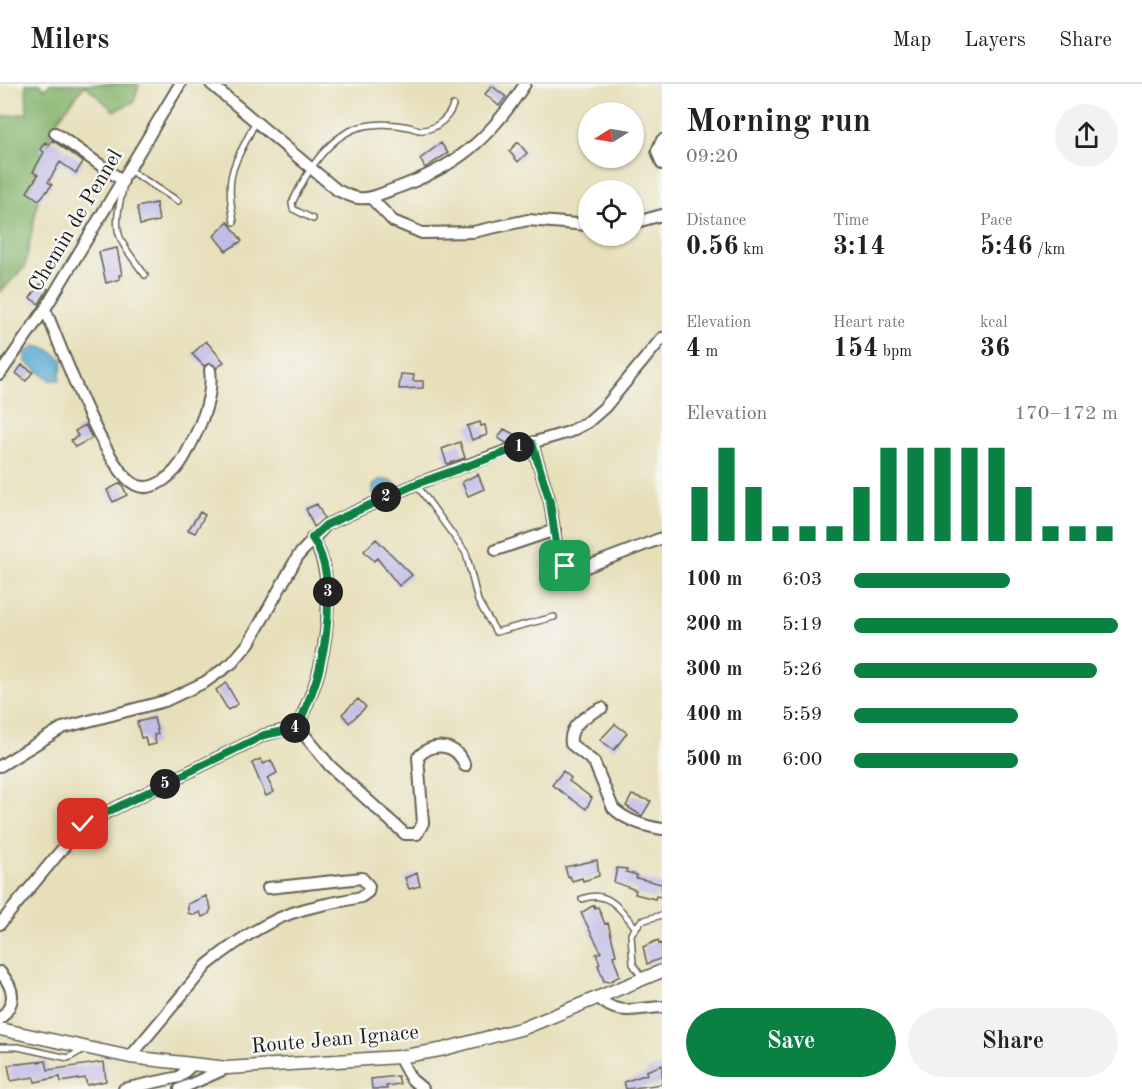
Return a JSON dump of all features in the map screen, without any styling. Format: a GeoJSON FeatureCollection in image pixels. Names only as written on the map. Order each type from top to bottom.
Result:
{"type":"FeatureCollection","features":[{"type":"Feature","properties":{"kind":"street","name":"Chemin de Pennel"},"geometry":{"type":"LineString","coordinates":[[0,374],[45,309],[180,84]]}},
{"type":"Feature","properties":{"kind":"street"},"geometry":{"type":"LineString","coordinates":[[212,84],[336,190],[360,198],[371,198],[418,181],[459,159],[505,115],[525,84]]}},
{"type":"Feature","properties":{"kind":"street"},"geometry":{"type":"LineString","coordinates":[[55,133],[126,176]]}},
{"type":"Feature","properties":{"kind":"street"},"geometry":{"type":"LineString","coordinates":[[662,140],[657,151],[662,164]]}},
{"type":"Feature","properties":{"kind":"street"},"geometry":{"type":"LineString","coordinates":[[371,198],[393,221],[422,233],[473,232],[528,220],[578,224]]}},
{"type":"Feature","properties":{"kind":"street"},"geometry":{"type":"LineString","coordinates":[[644,220],[662,215]]}},
{"type":"Feature","properties":{"kind":"street"},"geometry":{"type":"LineString","coordinates":[[45,309],[101,436],[115,463],[135,484],[146,487],[159,482],[180,465],[198,430],[211,388],[210,370]]}},
{"type":"Feature","properties":{"kind":"street"},"geometry":{"type":"LineString","coordinates":[[0,766],[54,731],[165,700],[219,673],[240,655],[249,643],[289,570],[312,538],[326,525],[416,484],[569,432],[596,415],[662,338]]}},
{"type":"Feature","properties":{"kind":"street"},"geometry":{"type":"LineString","coordinates":[[532,443],[549,495],[561,561],[574,570],[662,538]]}},
{"type":"Feature","properties":{"kind":"street"},"geometry":{"type":"LineString","coordinates":[[496,550],[555,530]]}},
{"type":"Feature","properties":{"kind":"street"},"geometry":{"type":"LineString","coordinates":[[298,728],[320,666],[328,594],[324,563],[320,550],[312,538]]}},
{"type":"Feature","properties":{"kind":"street"},"geometry":{"type":"LineString","coordinates":[[602,708],[580,721],[570,735],[571,744],[594,762],[613,808],[618,813],[641,825],[662,829]]}},
{"type":"Feature","properties":{"kind":"street"},"geometry":{"type":"LineString","coordinates":[[298,728],[330,766],[405,834],[417,834],[423,823],[417,763],[422,754],[438,745],[446,746],[458,755],[465,766]]}},
{"type":"Feature","properties":{"kind":"street"},"geometry":{"type":"LineString","coordinates":[[0,924],[83,824],[264,735],[298,728]]}},
{"type":"Feature","properties":{"kind":"street"},"geometry":{"type":"LineString","coordinates":[[130,1058],[207,965],[221,953],[285,916],[304,909],[361,897],[368,892],[369,886],[362,878],[268,888]]}},
{"type":"Feature","properties":{"kind":"street","name":"Route Jean Ignace"},"geometry":{"type":"LineString","coordinates":[[0,1029],[130,1058],[227,1068],[399,1057],[496,1037],[543,1021],[662,971]]}},
{"type":"Feature","properties":{"kind":"street"},"geometry":{"type":"LineString","coordinates":[[0,972],[14,996],[6,1013],[0,1019]]}},
{"type":"Feature","properties":{"kind":"street"},"geometry":{"type":"LineString","coordinates":[[599,998],[608,1007],[622,1012],[662,1007]]}},
{"type":"Feature","properties":{"kind":"street"},"geometry":{"type":"LineString","coordinates":[[399,1057],[411,1078],[423,1089]]}},
{"type":"Feature","properties":{"kind":"street"},"geometry":{"type":"LineString","coordinates":[[124,1089],[179,1077],[192,1065]]}},
{"type":"Feature","properties":{"kind":"street"},"geometry":{"type":"LineString","coordinates":[[180,1089],[227,1068]]}},
{"type":"Feature","properties":{"kind":"lane"},"geometry":{"type":"LineString","coordinates":[[314,219],[293,209],[292,203],[311,169],[330,148],[352,130],[391,124],[424,130],[445,119],[453,105]]}},
{"type":"Feature","properties":{"kind":"lane"},"geometry":{"type":"LineString","coordinates":[[234,222],[228,192],[229,177],[256,122]]}},
{"type":"Feature","properties":{"kind":"lane"},"geometry":{"type":"LineString","coordinates":[[145,275],[120,241],[117,229],[126,176],[178,201]]}},
{"type":"Feature","properties":{"kind":"lane"},"geometry":{"type":"LineString","coordinates":[[416,484],[465,553],[478,602],[493,629],[500,633],[554,617]]}},
{"type":"Feature","properties":{"kind":"lane"},"geometry":{"type":"LineString","coordinates":[[582,898],[601,895],[612,901],[635,927]]}},
{"type":"Feature","properties":{"kind":"lane"},"geometry":{"type":"LineString","coordinates":[[642,978],[633,964],[630,947],[631,934],[641,921],[662,915]]}},
{"type":"Feature","properties":{"kind":"lane"},"geometry":{"type":"LineString","coordinates":[[0,1047],[18,1047],[68,1058],[87,1047]]}},
{"type":"Feature","properties":{"kind":"green space"},"geometry":{"type":"Polygon","coordinates":[[[26,84],[41,84],[44,89],[50,84],[139,84],[134,102],[114,111],[85,85],[52,127],[25,267],[0,292],[0,117],[27,113],[26,84]]]}},
{"type":"Feature","properties":{"kind":"water"},"geometry":{"type":"Polygon","coordinates":[[[35,346],[48,349],[63,360],[59,380],[50,380],[26,362],[25,353],[35,346]]]}},
{"type":"Feature","properties":{"kind":"water"},"geometry":{"type":"Polygon","coordinates":[[[379,480],[391,480],[397,485],[384,494],[373,495],[373,486],[379,480]]]}},
{"type":"Feature","properties":{"kind":"building"},"geometry":{"type":"Polygon","coordinates":[[[492,86],[506,97],[499,106],[485,94],[492,86]]]}},
{"type":"Feature","properties":{"kind":"building"},"geometry":{"type":"Polygon","coordinates":[[[52,140],[83,162],[76,173],[60,162],[48,182],[52,185],[39,200],[27,192],[38,175],[33,172],[44,152],[40,149],[45,142],[49,145],[52,140]]]}},
{"type":"Feature","properties":{"kind":"building"},"geometry":{"type":"Polygon","coordinates":[[[518,142],[527,153],[518,162],[509,151],[518,142]]]}},
{"type":"Feature","properties":{"kind":"building"},"geometry":{"type":"Polygon","coordinates":[[[441,143],[448,153],[425,168],[420,159],[441,143]]]}},
{"type":"Feature","properties":{"kind":"building"},"geometry":{"type":"Polygon","coordinates":[[[156,203],[159,221],[140,225],[137,207],[156,203]]]}},
{"type":"Feature","properties":{"kind":"building"},"geometry":{"type":"Polygon","coordinates":[[[228,222],[242,241],[226,251],[214,236],[228,222]]]}},
{"type":"Feature","properties":{"kind":"building"},"geometry":{"type":"Polygon","coordinates":[[[117,248],[122,275],[119,275],[120,279],[106,283],[99,252],[117,248]]]}},
{"type":"Feature","properties":{"kind":"building"},"geometry":{"type":"Polygon","coordinates":[[[40,284],[48,289],[39,304],[30,298],[40,284]]]}},
{"type":"Feature","properties":{"kind":"building"},"geometry":{"type":"Polygon","coordinates":[[[206,341],[224,362],[217,368],[210,363],[204,366],[192,354],[206,341]]]}},
{"type":"Feature","properties":{"kind":"building"},"geometry":{"type":"Polygon","coordinates":[[[22,365],[33,372],[26,381],[16,373],[22,365]]]}},
{"type":"Feature","properties":{"kind":"building"},"geometry":{"type":"Polygon","coordinates":[[[401,374],[414,375],[413,381],[423,381],[423,388],[399,389],[401,374]]]}},
{"type":"Feature","properties":{"kind":"building"},"geometry":{"type":"Polygon","coordinates":[[[480,422],[481,426],[485,425],[487,435],[472,440],[467,426],[480,422]]]}},
{"type":"Feature","properties":{"kind":"building"},"geometry":{"type":"Polygon","coordinates":[[[85,425],[92,438],[75,447],[71,440],[78,436],[75,431],[85,425]]]}},
{"type":"Feature","properties":{"kind":"building"},"geometry":{"type":"Polygon","coordinates":[[[504,429],[519,437],[518,439],[506,443],[498,438],[504,429]]]}},
{"type":"Feature","properties":{"kind":"building"},"geometry":{"type":"Polygon","coordinates":[[[460,442],[465,458],[447,464],[442,449],[460,442]]]}},
{"type":"Feature","properties":{"kind":"building"},"geometry":{"type":"Polygon","coordinates":[[[478,474],[484,489],[468,496],[462,482],[478,474]]]}},
{"type":"Feature","properties":{"kind":"building"},"geometry":{"type":"Polygon","coordinates":[[[121,483],[127,495],[113,502],[107,490],[121,483]]]}},
{"type":"Feature","properties":{"kind":"building"},"geometry":{"type":"Polygon","coordinates":[[[317,504],[324,518],[314,527],[306,509],[317,504]]]}},
{"type":"Feature","properties":{"kind":"building"},"geometry":{"type":"Polygon","coordinates":[[[200,512],[205,515],[195,533],[188,530],[200,512]]]}},
{"type":"Feature","properties":{"kind":"building"},"geometry":{"type":"Polygon","coordinates":[[[376,539],[412,575],[399,586],[377,558],[374,561],[364,551],[376,539]]]}},
{"type":"Feature","properties":{"kind":"building"},"geometry":{"type":"Polygon","coordinates":[[[226,683],[238,704],[228,710],[216,690],[226,683]]]}},
{"type":"Feature","properties":{"kind":"building"},"geometry":{"type":"Polygon","coordinates":[[[358,699],[366,707],[349,723],[342,714],[358,699]]]}},
{"type":"Feature","properties":{"kind":"building"},"geometry":{"type":"Polygon","coordinates":[[[154,718],[158,734],[154,735],[156,744],[147,746],[145,737],[141,738],[137,722],[154,718]]]}},
{"type":"Feature","properties":{"kind":"building"},"geometry":{"type":"Polygon","coordinates":[[[615,724],[627,733],[614,750],[600,740],[615,724]]]}},
{"type":"Feature","properties":{"kind":"building"},"geometry":{"type":"Polygon","coordinates":[[[260,759],[264,764],[271,760],[277,773],[267,778],[274,792],[266,796],[252,763],[260,759]]]}},
{"type":"Feature","properties":{"kind":"building"},"geometry":{"type":"Polygon","coordinates":[[[563,771],[571,778],[569,781],[592,798],[586,809],[552,785],[563,771]]]}},
{"type":"Feature","properties":{"kind":"building"},"geometry":{"type":"Polygon","coordinates":[[[632,795],[651,801],[642,816],[626,806],[632,795]]]}},
{"type":"Feature","properties":{"kind":"building"},"geometry":{"type":"Polygon","coordinates":[[[597,860],[599,876],[583,881],[582,878],[572,881],[570,876],[568,877],[565,867],[597,860]]]}},
{"type":"Feature","properties":{"kind":"building"},"geometry":{"type":"Polygon","coordinates":[[[617,868],[627,869],[626,872],[637,875],[636,878],[662,884],[662,897],[656,896],[655,899],[635,894],[636,890],[614,882],[617,868]]]}},
{"type":"Feature","properties":{"kind":"building"},"geometry":{"type":"Polygon","coordinates":[[[417,873],[420,886],[409,889],[405,878],[417,873]]]}},
{"type":"Feature","properties":{"kind":"building"},"geometry":{"type":"Polygon","coordinates":[[[206,896],[211,908],[209,914],[202,917],[200,912],[194,915],[188,913],[188,904],[206,896]]]}},
{"type":"Feature","properties":{"kind":"building"},"geometry":{"type":"Polygon","coordinates":[[[594,905],[595,908],[598,907],[605,924],[608,923],[616,955],[613,956],[620,976],[609,982],[604,981],[596,954],[601,952],[581,913],[594,905]]]}},
{"type":"Feature","properties":{"kind":"building"},"geometry":{"type":"Polygon","coordinates":[[[658,940],[659,944],[662,943],[662,958],[647,964],[643,947],[658,940]]]}},
{"type":"Feature","properties":{"kind":"building"},"geometry":{"type":"Polygon","coordinates":[[[46,1061],[48,1070],[104,1062],[106,1081],[87,1085],[85,1078],[61,1082],[60,1077],[35,1082],[34,1077],[11,1081],[8,1065],[46,1061]]]}},
{"type":"Feature","properties":{"kind":"building"},"geometry":{"type":"Polygon","coordinates":[[[662,1065],[662,1084],[626,1089],[624,1082],[647,1074],[646,1071],[662,1065]]]}},
{"type":"Feature","properties":{"kind":"building"},"geometry":{"type":"Polygon","coordinates":[[[398,1076],[400,1084],[386,1086],[387,1089],[372,1089],[371,1079],[398,1076]]]}},
{"type":"Feature","properties":{"kind":"route"},"geometry":{"type":"LineString","coordinates":[[83,824],[264,735],[298,728],[320,666],[328,594],[324,563],[320,550],[312,538],[326,525],[416,484],[498,453],[532,443],[549,495],[558,556],[565,566]]}}]}
